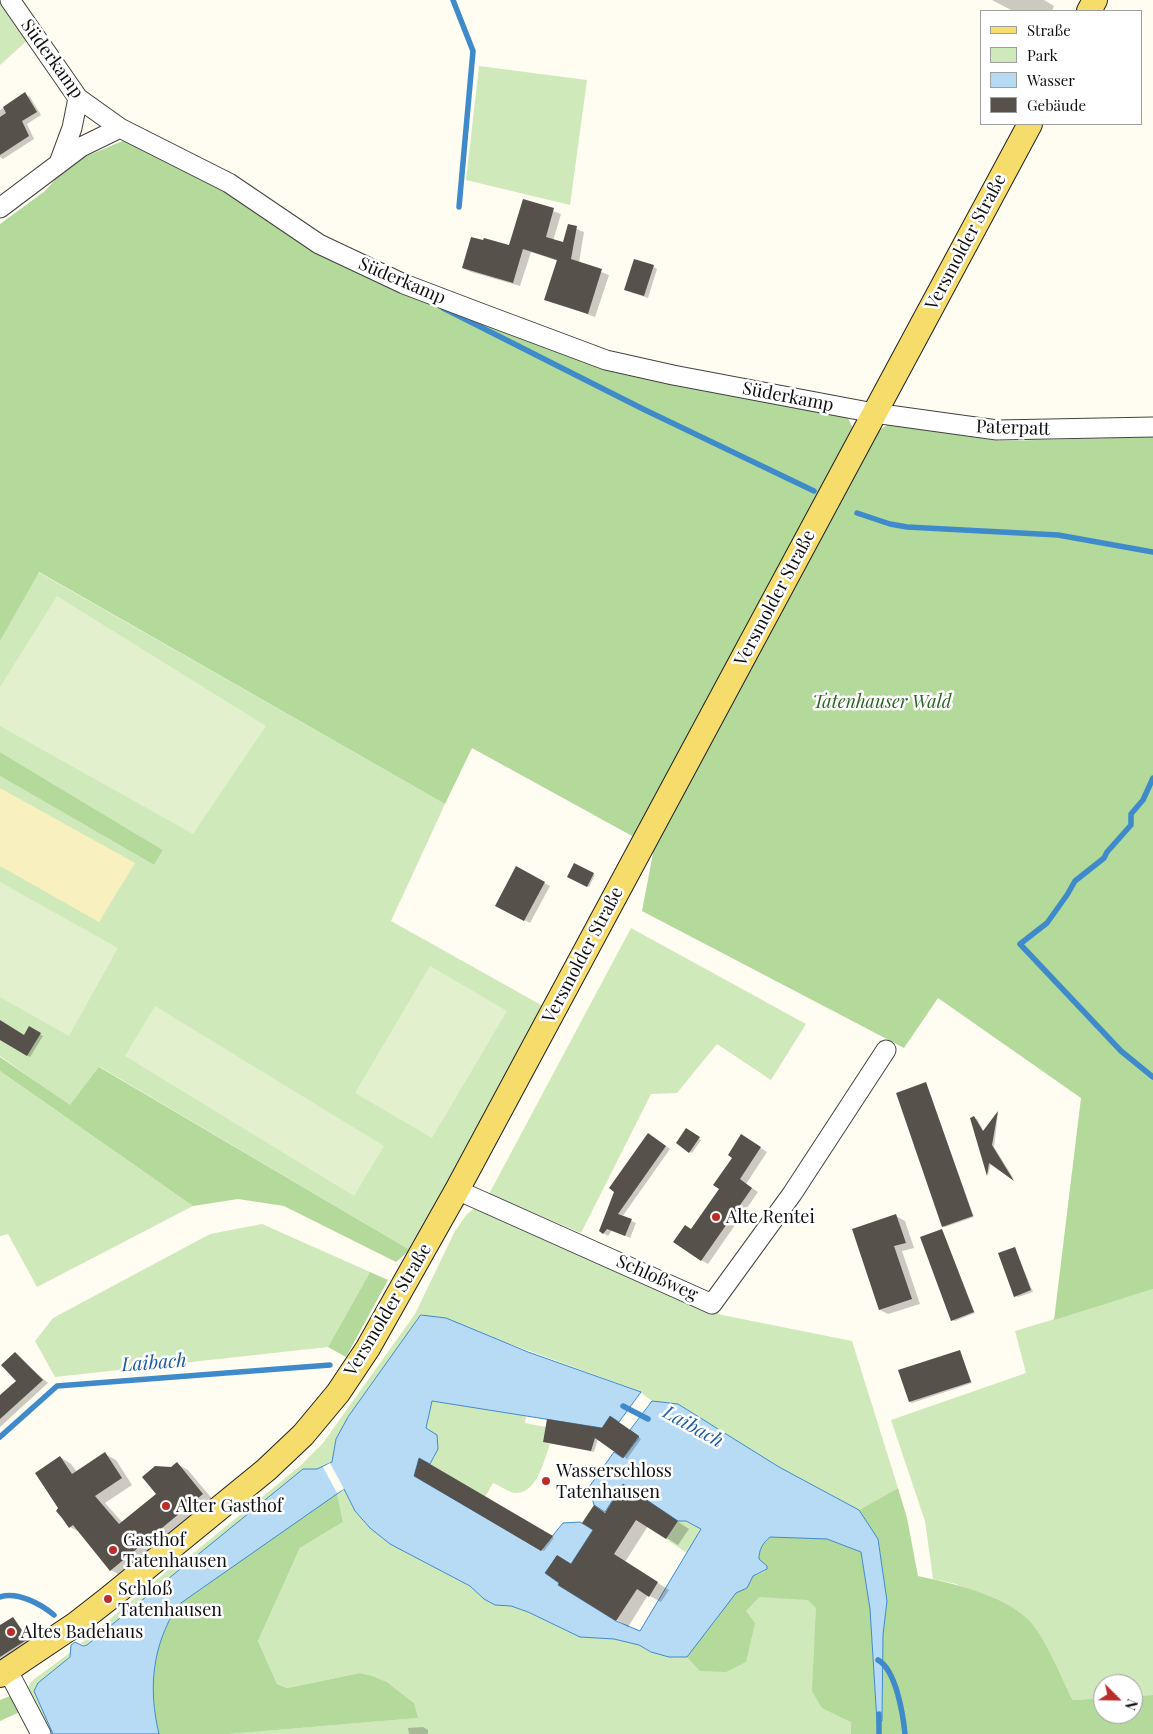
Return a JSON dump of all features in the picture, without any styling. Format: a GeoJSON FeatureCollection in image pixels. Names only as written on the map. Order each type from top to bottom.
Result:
{"type":"FeatureCollection","features":[{"type":"Feature","properties":{"kind":"main road","name":"Versmolder Straße"},"geometry":{"type":"LineString","coordinates":[[4,1673],[76,1624],[266,1470],[303,1435],[338,1393],[368,1348],[457,1190],[1029,125]]}},
{"type":"Feature","properties":{"kind":"street","name":"Süderkamp"},"geometry":{"type":"LineString","coordinates":[[10,0],[78,98],[120,128],[229,183],[319,244],[404,284],[606,360],[673,375],[874,413]]}},
{"type":"Feature","properties":{"kind":"street"},"geometry":{"type":"LineString","coordinates":[[59,163],[72,128],[78,98]]}},
{"type":"Feature","properties":{"kind":"street"},"geometry":{"type":"LineString","coordinates":[[0,208],[81,147],[120,128]]}},
{"type":"Feature","properties":{"kind":"street","name":"Paterpatt"},"geometry":{"type":"LineString","coordinates":[[874,413],[997,430],[1153,426]]}},
{"type":"Feature","properties":{"kind":"street","name":"Schloßweg"},"geometry":{"type":"LineString","coordinates":[[457,1190],[712,1304],[792,1194],[886,1050]]}},
{"type":"Feature","properties":{"kind":"street"},"geometry":{"type":"LineString","coordinates":[[4,1673],[41,1734]]}},
{"type":"Feature","properties":{"kind":"green space"},"geometry":{"type":"Polygon","coordinates":[[[0,0],[28,40],[0,65],[0,0]]]}},
{"type":"Feature","properties":{"kind":"green space"},"geometry":{"type":"Polygon","coordinates":[[[479,66],[587,80],[570,205],[466,180],[479,66]]]}},
{"type":"Feature","properties":{"kind":"green space","name":"Tatenhauser Wald"},"geometry":{"type":"Polygon","coordinates":[[[125,140],[230,189],[311,250],[604,366],[847,416],[853,428],[877,431],[889,424],[999,441],[1153,437],[1153,1289],[1054,1320],[1081,1098],[938,998],[904,1048],[642,911],[654,848],[472,748],[445,804],[39,572],[0,641],[0,224],[45,191],[70,163],[125,140]]]}},
{"type":"Feature","properties":{"kind":"green space"},"geometry":{"type":"Polygon","coordinates":[[[38,572],[445,804],[391,921],[543,1006],[410,1250],[100,1067],[70,1106],[0,1056],[0,776],[154,865],[163,850],[0,752],[0,641],[38,572]]]}},
{"type":"Feature","properties":{"kind":"green space"},"geometry":{"type":"Polygon","coordinates":[[[57,596],[266,726],[193,834],[0,726],[0,687],[57,596]]]}},
{"type":"Feature","properties":{"kind":"green space"},"geometry":{"type":"Polygon","coordinates":[[[0,752],[163,850],[154,865],[0,776],[0,752]]]}},
{"type":"Feature","properties":{"kind":"green space"},"geometry":{"type":"Polygon","coordinates":[[[0,882],[118,948],[69,1036],[0,997],[0,882]]]}},
{"type":"Feature","properties":{"kind":"green space"},"geometry":{"type":"Polygon","coordinates":[[[631,928],[806,1024],[771,1080],[717,1044],[677,1093],[651,1094],[581,1233],[489,1194],[631,928]]]}},
{"type":"Feature","properties":{"kind":"green space"},"geometry":{"type":"Polygon","coordinates":[[[430,966],[507,1011],[432,1138],[355,1093],[430,966]]]}},
{"type":"Feature","properties":{"kind":"green space"},"geometry":{"type":"Polygon","coordinates":[[[155,1006],[384,1146],[354,1196],[125,1056],[155,1006]]]}},
{"type":"Feature","properties":{"kind":"green space"},"geometry":{"type":"Polygon","coordinates":[[[0,1057],[70,1105],[99,1067],[410,1250],[396,1262],[284,1206],[238,1199],[193,1206],[0,1071],[0,1057]]]}},
{"type":"Feature","properties":{"kind":"green space"},"geometry":{"type":"Polygon","coordinates":[[[0,1071],[193,1206],[37,1287],[8,1234],[0,1236],[0,1071]]]}},
{"type":"Feature","properties":{"kind":"green space"},"geometry":{"type":"Polygon","coordinates":[[[477,1206],[682,1300],[722,1315],[852,1341],[898,1488],[859,1510],[779,1467],[678,1404],[652,1401],[639,1391],[483,1334],[421,1315],[348,1417],[336,1439],[332,1462],[317,1469],[312,1469],[87,1645],[80,1644],[179,1561],[191,1555],[300,1466],[323,1443],[415,1314],[454,1233],[467,1214],[477,1206]]]}},
{"type":"Feature","properties":{"kind":"green space"},"geometry":{"type":"Polygon","coordinates":[[[262,1224],[370,1272],[328,1347],[55,1377],[35,1341],[53,1318],[210,1234],[262,1224]]]}},
{"type":"Feature","properties":{"kind":"green space"},"geometry":{"type":"Polygon","coordinates":[[[370,1272],[388,1280],[346,1357],[328,1347],[370,1272]]]}},
{"type":"Feature","properties":{"kind":"green space"},"geometry":{"type":"Polygon","coordinates":[[[1153,1289],[1153,1695],[1143,1696],[1143,1674],[1093,1674],[1093,1699],[1073,1700],[1034,1626],[956,1584],[933,1579],[925,1521],[891,1420],[1026,1373],[1015,1331],[1153,1289]]]}},
{"type":"Feature","properties":{"kind":"green space"},"geometry":{"type":"Polygon","coordinates":[[[432,1401],[526,1416],[525,1423],[546,1427],[543,1442],[550,1444],[542,1468],[533,1484],[527,1490],[520,1493],[511,1492],[493,1483],[485,1497],[430,1464],[435,1456],[426,1428],[432,1401]]]}},
{"type":"Feature","properties":{"kind":"green space"},"geometry":{"type":"Polygon","coordinates":[[[898,1488],[907,1518],[918,1576],[964,1587],[996,1599],[1023,1615],[1033,1625],[1044,1642],[1073,1700],[1093,1699],[1093,1724],[1143,1724],[1143,1696],[1153,1695],[1153,1734],[851,1734],[851,1722],[822,1708],[812,1691],[816,1608],[808,1600],[759,1597],[746,1611],[755,1623],[746,1662],[726,1672],[700,1671],[687,1657],[736,1592],[747,1588],[753,1576],[765,1572],[767,1566],[759,1559],[759,1555],[765,1542],[770,1537],[827,1539],[861,1552],[870,1609],[877,1722],[882,1721],[883,1635],[887,1601],[878,1539],[859,1510],[898,1488]]]}},
{"type":"Feature","properties":{"kind":"green space"},"geometry":{"type":"Polygon","coordinates":[[[344,1489],[355,1511],[370,1528],[390,1544],[470,1586],[484,1599],[495,1605],[511,1606],[528,1612],[580,1637],[614,1639],[639,1645],[651,1652],[786,1537],[877,1734],[229,1734],[417,1718],[414,1703],[387,1682],[373,1676],[360,1673],[287,1688],[277,1684],[258,1641],[300,1548],[343,1522],[337,1493],[344,1489]]]}},
{"type":"Feature","properties":{"kind":"green space"},"geometry":{"type":"Polygon","coordinates":[[[337,1493],[343,1522],[300,1548],[258,1641],[277,1684],[287,1688],[360,1673],[373,1676],[387,1682],[414,1703],[418,1718],[229,1734],[159,1734],[153,1684],[155,1668],[163,1636],[169,1620],[178,1605],[337,1493]]]}},
{"type":"Feature","properties":{"kind":"green space"},"geometry":{"type":"Polygon","coordinates":[[[678,1521],[686,1521],[701,1529],[687,1553],[666,1539],[678,1521]]]}},
{"type":"Feature","properties":{"kind":"green space"},"geometry":{"type":"Polygon","coordinates":[[[71,1652],[65,1662],[34,1691],[53,1734],[48,1734],[27,1688],[33,1680],[71,1652]]]}},
{"type":"Feature","properties":{"kind":"green space"},"geometry":{"type":"Polygon","coordinates":[[[15,1694],[24,1710],[0,1721],[0,1700],[15,1694]]]}},
{"type":"Feature","properties":{"kind":"sand"},"geometry":{"type":"Polygon","coordinates":[[[0,788],[135,863],[99,922],[0,866],[0,788]]]}},
{"type":"Feature","properties":{"kind":"water"},"geometry":{"type":"Polygon","coordinates":[[[421,1315],[446,1318],[528,1352],[641,1392],[619,1422],[610,1416],[602,1428],[432,1401],[426,1428],[437,1435],[438,1449],[430,1464],[419,1458],[414,1476],[541,1550],[563,1523],[580,1522],[593,1530],[571,1564],[557,1556],[545,1573],[559,1583],[558,1585],[616,1621],[640,1631],[701,1529],[686,1521],[678,1521],[623,1484],[605,1512],[594,1505],[589,1487],[614,1452],[623,1458],[639,1437],[630,1430],[652,1401],[678,1404],[779,1467],[859,1510],[878,1539],[887,1601],[883,1635],[882,1721],[877,1722],[870,1609],[861,1552],[827,1539],[770,1537],[765,1542],[759,1555],[759,1559],[767,1566],[767,1569],[753,1576],[747,1588],[736,1593],[687,1657],[669,1657],[651,1652],[639,1645],[614,1639],[580,1637],[528,1612],[511,1606],[495,1605],[484,1599],[470,1586],[390,1544],[370,1528],[355,1511],[344,1489],[178,1605],[169,1620],[163,1636],[155,1668],[153,1684],[159,1734],[53,1734],[34,1691],[38,1683],[70,1657],[71,1645],[75,1642],[83,1646],[87,1645],[303,1469],[317,1469],[332,1462],[336,1439],[348,1417],[421,1315]]]}},
{"type":"Feature","properties":{"kind":"pier"},"geometry":{"type":"Polygon","coordinates":[[[330,1463],[344,1489],[337,1493],[323,1467],[330,1463]]]}},
{"type":"Feature","properties":{"kind":"building"},"geometry":{"type":"Polygon","coordinates":[[[25,92],[37,112],[22,121],[29,136],[0,155],[0,117],[6,113],[3,107],[25,92]]]}},
{"type":"Feature","properties":{"kind":"building"},"geometry":{"type":"Polygon","coordinates":[[[523,199],[554,208],[546,237],[563,242],[568,224],[577,226],[571,259],[602,269],[588,314],[544,300],[557,260],[523,249],[513,283],[462,268],[471,237],[483,240],[484,238],[509,245],[523,199]]]}},
{"type":"Feature","properties":{"kind":"building"},"geometry":{"type":"Polygon","coordinates":[[[634,259],[654,265],[644,296],[624,290],[634,259]]]}},
{"type":"Feature","properties":{"kind":"building"},"geometry":{"type":"Polygon","coordinates":[[[574,863],[594,873],[587,887],[567,877],[574,863]]]}},
{"type":"Feature","properties":{"kind":"building"},"geometry":{"type":"Polygon","coordinates":[[[516,866],[545,882],[524,921],[495,906],[516,866]]]}},
{"type":"Feature","properties":{"kind":"building"},"geometry":{"type":"Polygon","coordinates":[[[0,1020],[24,1035],[29,1026],[41,1033],[27,1056],[0,1040],[0,1020]]]}},
{"type":"Feature","properties":{"kind":"building"},"geometry":{"type":"Polygon","coordinates":[[[926,1082],[973,1216],[942,1227],[896,1093],[926,1082]]]}},
{"type":"Feature","properties":{"kind":"building"},"geometry":{"type":"Polygon","coordinates":[[[998,1111],[992,1145],[1014,1181],[989,1163],[987,1176],[970,1118],[974,1116],[983,1131],[998,1111]]]}},
{"type":"Feature","properties":{"kind":"building"},"geometry":{"type":"Polygon","coordinates":[[[686,1128],[700,1137],[689,1153],[676,1143],[686,1128]]]}},
{"type":"Feature","properties":{"kind":"building"},"geometry":{"type":"Polygon","coordinates":[[[648,1133],[666,1146],[618,1214],[632,1219],[625,1236],[607,1229],[603,1234],[599,1231],[614,1192],[609,1188],[648,1133]]]}},
{"type":"Feature","properties":{"kind":"building","name":"Alte Rentei"},"geometry":{"type":"Polygon","coordinates":[[[741,1134],[761,1147],[740,1179],[752,1188],[701,1261],[673,1242],[685,1225],[691,1229],[719,1189],[713,1185],[732,1158],[728,1155],[741,1134]]]}},
{"type":"Feature","properties":{"kind":"building"},"geometry":{"type":"Polygon","coordinates":[[[896,1214],[906,1243],[894,1246],[912,1299],[879,1310],[852,1229],[896,1214]]]}},
{"type":"Feature","properties":{"kind":"building"},"geometry":{"type":"Polygon","coordinates":[[[942,1229],[974,1312],[951,1321],[920,1237],[942,1229]]]}},
{"type":"Feature","properties":{"kind":"building"},"geometry":{"type":"Polygon","coordinates":[[[1015,1247],[1031,1290],[1014,1297],[998,1253],[1015,1247]]]}},
{"type":"Feature","properties":{"kind":"building"},"geometry":{"type":"Polygon","coordinates":[[[960,1350],[971,1382],[909,1402],[898,1370],[960,1350]]]}},
{"type":"Feature","properties":{"kind":"building"},"geometry":{"type":"Polygon","coordinates":[[[15,1352],[43,1380],[0,1419],[0,1395],[16,1381],[1,1365],[15,1352]]]}},
{"type":"Feature","properties":{"kind":"building"},"geometry":{"type":"Polygon","coordinates":[[[610,1416],[639,1436],[623,1458],[595,1438],[591,1451],[543,1442],[547,1419],[602,1428],[610,1416]]]}},
{"type":"Feature","properties":{"kind":"building","name":"Alter Gasthof"},"geometry":{"type":"Polygon","coordinates":[[[105,1452],[122,1478],[95,1496],[119,1524],[156,1494],[142,1477],[155,1466],[171,1467],[177,1462],[203,1494],[110,1571],[73,1525],[69,1528],[56,1511],[58,1508],[35,1473],[60,1456],[72,1474],[105,1452]]]}},
{"type":"Feature","properties":{"kind":"building"},"geometry":{"type":"Polygon","coordinates":[[[419,1458],[553,1536],[541,1551],[414,1476],[419,1458]]]}},
{"type":"Feature","properties":{"kind":"building"},"geometry":{"type":"Polygon","coordinates":[[[623,1484],[678,1521],[666,1539],[636,1520],[614,1554],[658,1582],[649,1597],[637,1589],[616,1621],[558,1585],[559,1583],[545,1573],[557,1555],[571,1564],[593,1530],[582,1523],[594,1505],[605,1513],[623,1484]]]}},
{"type":"Feature","properties":{"kind":"building","name":"Altes Badehaus"},"geometry":{"type":"Polygon","coordinates":[[[13,1617],[28,1639],[0,1657],[0,1625],[13,1617]]]}},
{"type":"Feature","properties":{"kind":"waterway"},"geometry":{"type":"LineString","coordinates":[[453,0],[473,51],[459,207]]}},
{"type":"Feature","properties":{"kind":"waterway"},"geometry":{"type":"LineString","coordinates":[[443,308],[643,409],[814,491]]}},
{"type":"Feature","properties":{"kind":"waterway"},"geometry":{"type":"LineString","coordinates":[[857,513],[890,524],[907,527],[1058,535],[1153,552]]}},
{"type":"Feature","properties":{"kind":"waterway"},"geometry":{"type":"LineString","coordinates":[[1153,778],[1143,800],[1131,814],[1131,825],[1104,858],[1075,881],[1047,923],[1020,944],[1121,1051],[1153,1077]]}},
{"type":"Feature","properties":{"kind":"waterway","name":"Laibach"},"geometry":{"type":"LineString","coordinates":[[0,1437],[57,1386],[330,1365]]}},
{"type":"Feature","properties":{"kind":"waterway","name":"Laibach"},"geometry":{"type":"LineString","coordinates":[[623,1406],[648,1419]]}},
{"type":"Feature","properties":{"kind":"waterway","name":"Laibach"},"geometry":{"type":"LineString","coordinates":[[0,1597],[21,1597],[36,1603],[54,1615]]}},
{"type":"Feature","properties":{"kind":"waterway","name":"Laibach"},"geometry":{"type":"LineString","coordinates":[[878,1660],[890,1673],[898,1693],[905,1734]]}},
{"type":"Feature","properties":{"kind":"waterway","name":"Laibach"},"geometry":{"type":"LineString","coordinates":[[879,1714],[879,1734]]}},
{"type":"Feature","properties":{"kind":"place","name":"Alte Rentei"},"geometry":{"type":"Point","coordinates":[716,1217]}},
{"type":"Feature","properties":{"kind":"place","name":"Wasserschloss Tatenhausen"},"geometry":{"type":"Point","coordinates":[546,1481]}},
{"type":"Feature","properties":{"kind":"place","name":"Alter Gasthof"},"geometry":{"type":"Point","coordinates":[166,1506]}},
{"type":"Feature","properties":{"kind":"place","name":"Gasthof Tatenhausen"},"geometry":{"type":"Point","coordinates":[113,1550]}},
{"type":"Feature","properties":{"kind":"place","name":"Schloß Tatenhausen"},"geometry":{"type":"Point","coordinates":[108,1599]}},
{"type":"Feature","properties":{"kind":"place","name":"Altes Badehaus"},"geometry":{"type":"Point","coordinates":[11,1632]}}]}
